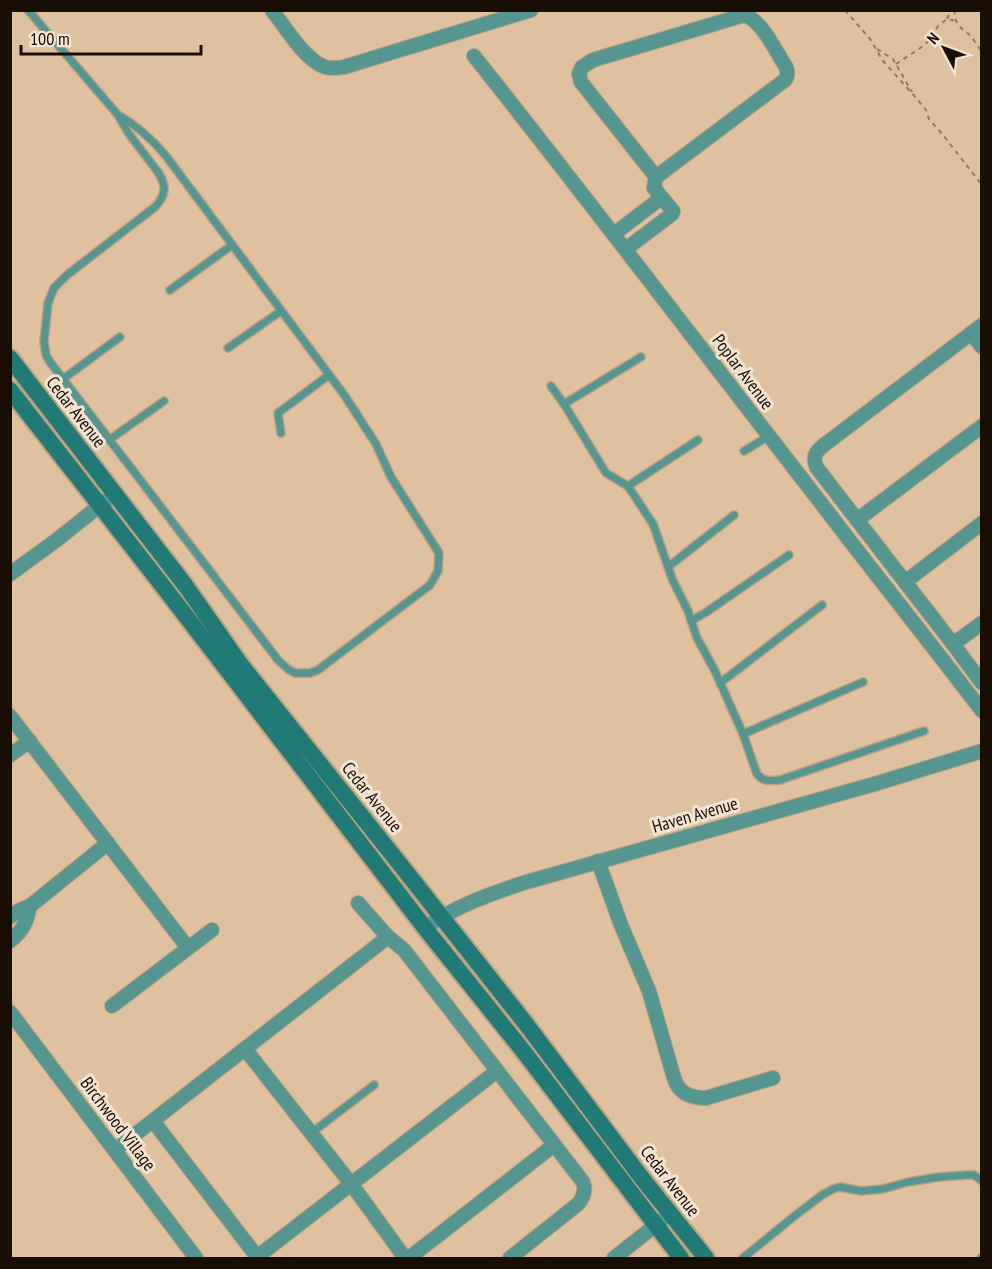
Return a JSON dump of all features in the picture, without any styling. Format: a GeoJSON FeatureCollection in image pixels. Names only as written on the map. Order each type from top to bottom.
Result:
{"type":"FeatureCollection","features":[{"type":"Feature","properties":{"kind":"main road","name":"Cedar Avenue"},"geometry":{"type":"LineString","coordinates":[[10,358],[185,585],[288,736],[425,928],[524,1052],[681,1258]]}},
{"type":"Feature","properties":{"kind":"main road","name":"Cedar Avenue"},"geometry":{"type":"LineString","coordinates":[[10,390],[100,505],[288,736],[441,916],[706,1258]]}},
{"type":"Feature","properties":{"kind":"street"},"geometry":{"type":"LineString","coordinates":[[272,10],[309,56],[322,66],[331,68],[344,67],[531,10]]}},
{"type":"Feature","properties":{"kind":"street"},"geometry":{"type":"LineString","coordinates":[[626,249],[672,214],[673,211],[654,188],[656,177],[785,80],[788,74],[786,67],[758,23],[752,18],[744,15],[593,60],[582,67],[579,74],[581,82],[656,177]]}},
{"type":"Feature","properties":{"kind":"street","name":"Poplar Avenue"},"geometry":{"type":"LineString","coordinates":[[474,56],[626,249],[981,711]]}},
{"type":"Feature","properties":{"kind":"street"},"geometry":{"type":"LineString","coordinates":[[614,234],[661,198]]}},
{"type":"Feature","properties":{"kind":"street"},"geometry":{"type":"LineString","coordinates":[[981,347],[976,329],[824,445],[816,452],[814,459],[817,468],[981,683]]}},
{"type":"Feature","properties":{"kind":"street"},"geometry":{"type":"LineString","coordinates":[[857,520],[981,426]]}},
{"type":"Feature","properties":{"kind":"street"},"geometry":{"type":"LineString","coordinates":[[10,574],[114,494]]}},
{"type":"Feature","properties":{"kind":"street"},"geometry":{"type":"LineString","coordinates":[[905,582],[981,523]]}},
{"type":"Feature","properties":{"kind":"street"},"geometry":{"type":"LineString","coordinates":[[953,644],[981,623]]}},
{"type":"Feature","properties":{"kind":"street"},"geometry":{"type":"LineString","coordinates":[[10,716],[188,948]]}},
{"type":"Feature","properties":{"kind":"street"},"geometry":{"type":"LineString","coordinates":[[10,756],[30,741]]}},
{"type":"Feature","properties":{"kind":"street","name":"Haven Avenue"},"geometry":{"type":"LineString","coordinates":[[425,928],[441,916],[493,893],[523,883],[848,792],[981,751]]}},
{"type":"Feature","properties":{"kind":"street"},"geometry":{"type":"LineString","coordinates":[[10,917],[30,906],[108,843]]}},
{"type":"Feature","properties":{"kind":"street"},"geometry":{"type":"LineString","coordinates":[[598,861],[649,992],[678,1088],[696,1098],[706,1098],[773,1078]]}},
{"type":"Feature","properties":{"kind":"street"},"geometry":{"type":"LineString","coordinates":[[358,903],[388,937],[404,950],[583,1182],[584,1194],[581,1200],[510,1258]]}},
{"type":"Feature","properties":{"kind":"street"},"geometry":{"type":"LineString","coordinates":[[10,941],[23,928],[30,906]]}},
{"type":"Feature","properties":{"kind":"street"},"geometry":{"type":"LineString","coordinates":[[112,1006],[212,930]]}},
{"type":"Feature","properties":{"kind":"street"},"geometry":{"type":"LineString","coordinates":[[123,1144],[388,937]]}},
{"type":"Feature","properties":{"kind":"street","name":"Birchwood Village"},"geometry":{"type":"LineString","coordinates":[[10,1012],[196,1258]]}},
{"type":"Feature","properties":{"kind":"street"},"geometry":{"type":"LineString","coordinates":[[245,1049],[407,1258],[554,1146]]}},
{"type":"Feature","properties":{"kind":"street"},"geometry":{"type":"LineString","coordinates":[[153,1121],[253,1257],[352,1185],[497,1071]]}},
{"type":"Feature","properties":{"kind":"street"},"geometry":{"type":"LineString","coordinates":[[614,1258],[671,1213]]}},
{"type":"Feature","properties":{"kind":"lane"},"geometry":{"type":"LineString","coordinates":[[28,10],[118,115],[129,134],[158,172],[162,179],[164,192],[156,207],[59,282],[50,295],[44,348],[50,362],[280,663],[296,673],[310,674],[329,663],[430,585],[439,568],[439,552],[391,477],[376,444],[329,375],[166,156],[140,129],[118,115]]}},
{"type":"Feature","properties":{"kind":"lane"},"geometry":{"type":"LineString","coordinates":[[170,290],[232,245]]}},
{"type":"Feature","properties":{"kind":"lane"},"geometry":{"type":"LineString","coordinates":[[228,348],[281,311]]}},
{"type":"Feature","properties":{"kind":"lane"},"geometry":{"type":"LineString","coordinates":[[63,379],[120,337]]}},
{"type":"Feature","properties":{"kind":"lane"},"geometry":{"type":"LineString","coordinates":[[564,404],[641,357]]}},
{"type":"Feature","properties":{"kind":"lane"},"geometry":{"type":"LineString","coordinates":[[281,433],[278,413],[329,375]]}},
{"type":"Feature","properties":{"kind":"lane"},"geometry":{"type":"LineString","coordinates":[[551,386],[606,473],[628,486],[653,524],[673,581],[697,638],[743,734],[760,778],[780,780],[924,731]]}},
{"type":"Feature","properties":{"kind":"lane"},"geometry":{"type":"LineString","coordinates":[[109,440],[164,401]]}},
{"type":"Feature","properties":{"kind":"lane"},"geometry":{"type":"LineString","coordinates":[[744,450],[769,436]]}},
{"type":"Feature","properties":{"kind":"lane"},"geometry":{"type":"LineString","coordinates":[[628,486],[698,440]]}},
{"type":"Feature","properties":{"kind":"lane"},"geometry":{"type":"LineString","coordinates":[[668,567],[734,515]]}},
{"type":"Feature","properties":{"kind":"lane"},"geometry":{"type":"LineString","coordinates":[[691,621],[705,614],[789,555]]}},
{"type":"Feature","properties":{"kind":"lane"},"geometry":{"type":"LineString","coordinates":[[720,683],[822,604]]}},
{"type":"Feature","properties":{"kind":"lane"},"geometry":{"type":"LineString","coordinates":[[743,734],[863,682]]}},
{"type":"Feature","properties":{"kind":"lane"},"geometry":{"type":"LineString","coordinates":[[310,1134],[374,1085]]}},
{"type":"Feature","properties":{"kind":"lane"},"geometry":{"type":"LineString","coordinates":[[742,1258],[822,1195],[833,1189],[840,1187],[861,1191],[883,1189],[909,1182],[966,1175],[974,1175],[981,1180]]}},
{"type":"Feature","properties":{"kind":"path"},"geometry":{"type":"LineString","coordinates":[[845,10],[870,39],[883,62],[926,110],[929,119],[981,186]]}},
{"type":"Feature","properties":{"kind":"path"},"geometry":{"type":"LineString","coordinates":[[896,64],[919,49],[933,36],[938,26],[947,19],[952,10]]}},
{"type":"Feature","properties":{"kind":"path"},"geometry":{"type":"LineString","coordinates":[[952,10],[956,21],[971,36],[981,52]]}},
{"type":"Feature","properties":{"kind":"path"},"geometry":{"type":"LineString","coordinates":[[947,19],[956,21]]}},
{"type":"Feature","properties":{"kind":"path"},"geometry":{"type":"LineString","coordinates":[[874,48],[893,59],[913,95]]}}]}
